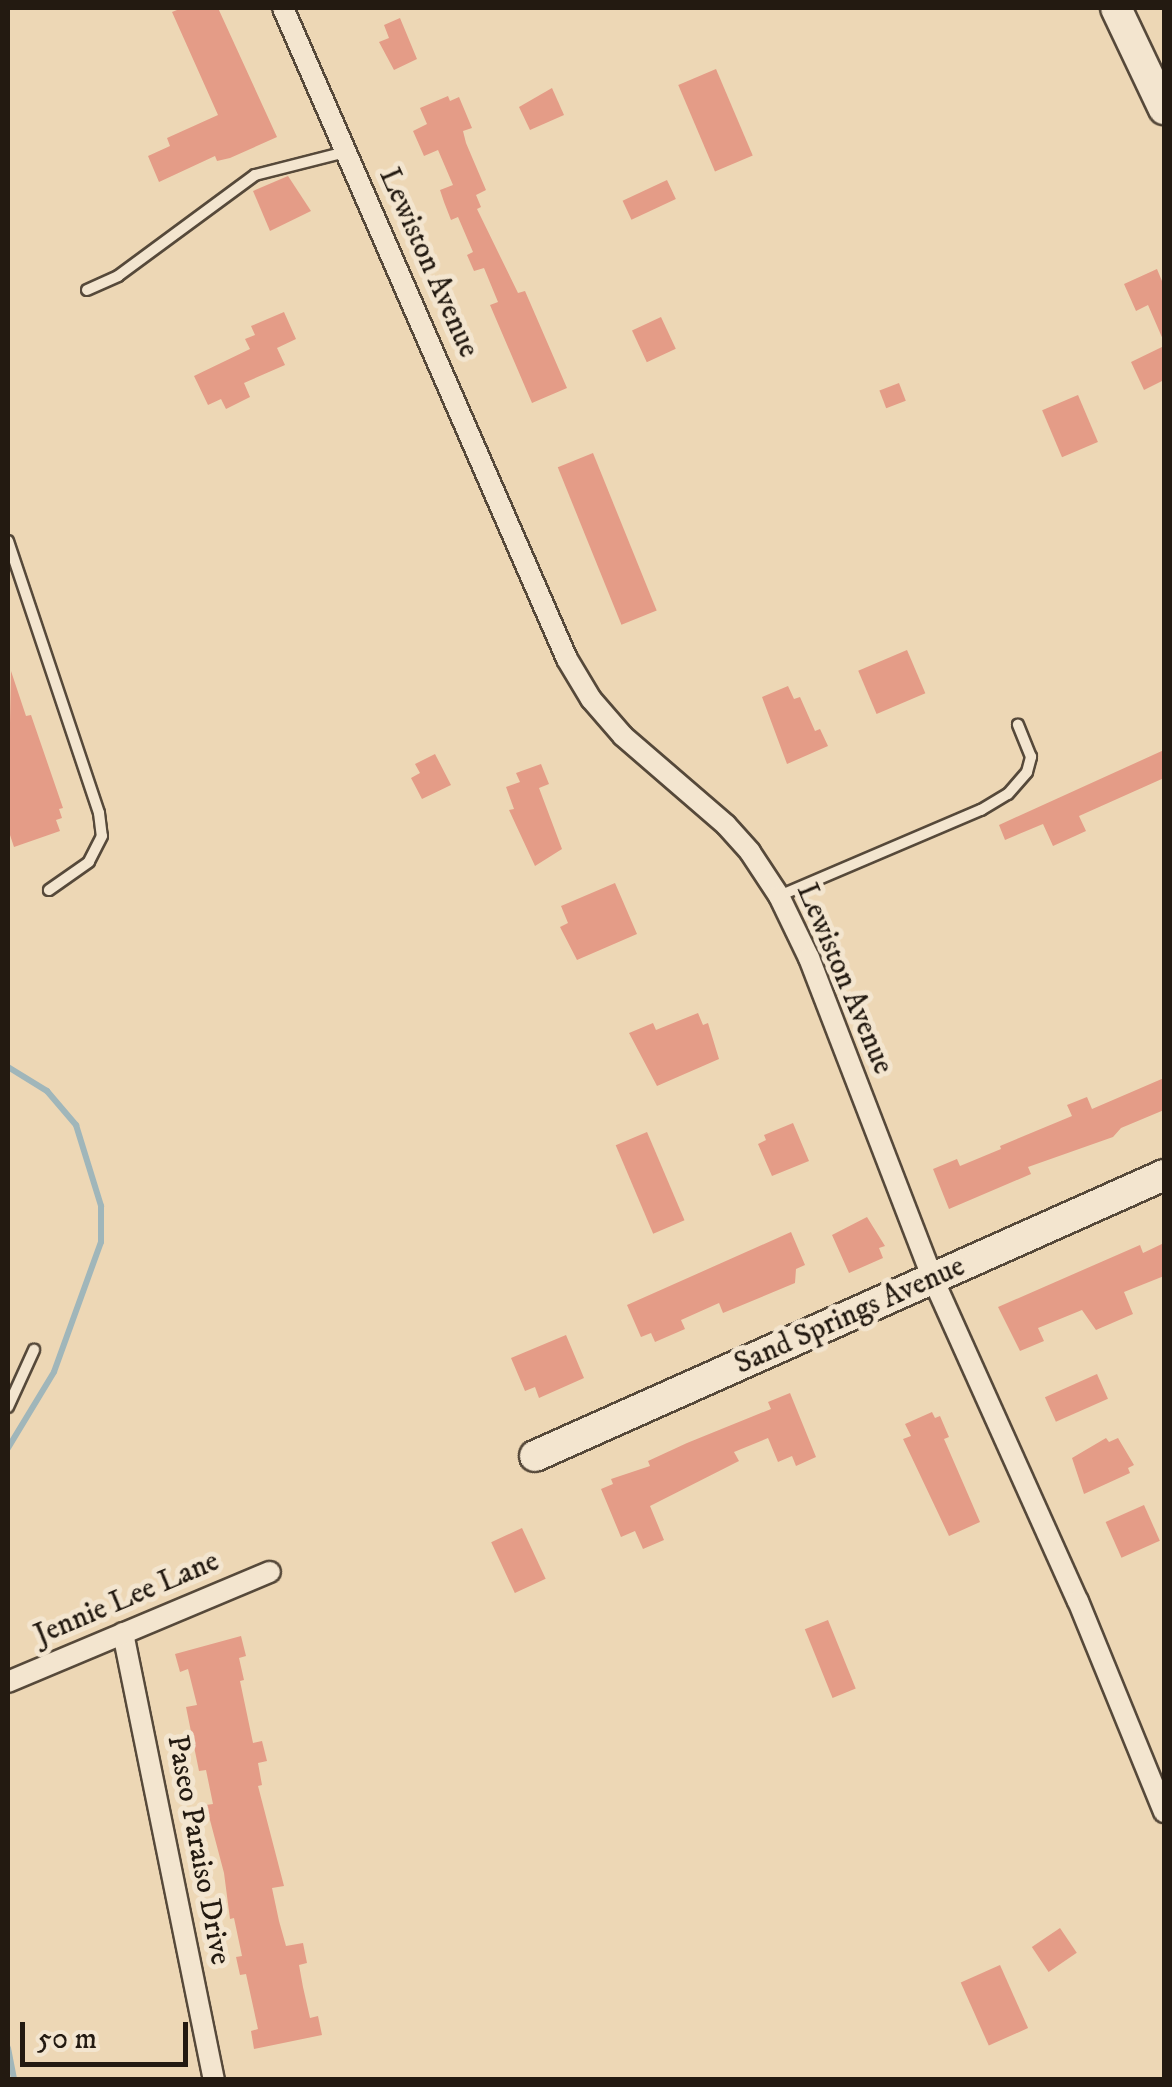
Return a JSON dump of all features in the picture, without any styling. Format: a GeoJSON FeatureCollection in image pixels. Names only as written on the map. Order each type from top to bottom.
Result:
{"type":"FeatureCollection","features":[{"type":"Feature","properties":{"kind":"street","name":"Lewiston Avenue"},"geometry":{"type":"LineString","coordinates":[[284,8],[567,659],[591,699],[623,736],[726,824],[778,896],[808,958],[933,1279],[1078,1601],[1164,1812]]}},
{"type":"Feature","properties":{"kind":"street"},"geometry":{"type":"LineString","coordinates":[[1116,8],[1164,109]]}},
{"type":"Feature","properties":{"kind":"street","name":"Sand Springs Avenue"},"geometry":{"type":"LineString","coordinates":[[535,1456],[1164,1175]]}},
{"type":"Feature","properties":{"kind":"street","name":"Jennie Lee Lane"},"geometry":{"type":"LineString","coordinates":[[8,1682],[270,1572]]}},
{"type":"Feature","properties":{"kind":"street","name":"Paseo Paraiso Drive"},"geometry":{"type":"LineString","coordinates":[[123,1633],[214,2080]]}},
{"type":"Feature","properties":{"kind":"lane"},"geometry":{"type":"LineString","coordinates":[[88,290],[118,276],[256,174],[347,152]]}},
{"type":"Feature","properties":{"kind":"lane"},"geometry":{"type":"LineString","coordinates":[[8,542],[100,813],[102,836],[96,851],[80,871],[49,890]]}},
{"type":"Feature","properties":{"kind":"lane"},"geometry":{"type":"LineString","coordinates":[[778,896],[980,810],[1008,794],[1027,772],[1031,757],[1018,725]]}},
{"type":"Feature","properties":{"kind":"lane"},"geometry":{"type":"LineString","coordinates":[[8,1407],[34,1350]]}},
{"type":"Feature","properties":{"kind":"building"},"geometry":{"type":"Polygon","coordinates":[[[182,8],[218,8],[277,137],[230,158],[217,161],[215,156],[159,182],[148,156],[170,146],[167,138],[218,115],[172,12],[182,8]]]}},
{"type":"Feature","properties":{"kind":"building"},"geometry":{"type":"Polygon","coordinates":[[[400,18],[417,59],[394,70],[379,42],[389,38],[384,25],[400,18]]]}},
{"type":"Feature","properties":{"kind":"building"},"geometry":{"type":"Polygon","coordinates":[[[716,69],[753,156],[715,172],[678,85],[716,69]]]}},
{"type":"Feature","properties":{"kind":"building"},"geometry":{"type":"Polygon","coordinates":[[[552,88],[564,115],[530,130],[519,107],[552,88]]]}},
{"type":"Feature","properties":{"kind":"building"},"geometry":{"type":"Polygon","coordinates":[[[448,96],[450,101],[459,97],[472,128],[463,131],[486,190],[476,195],[481,207],[477,209],[518,293],[525,291],[567,388],[532,403],[490,305],[498,302],[484,268],[474,271],[467,255],[473,252],[458,217],[451,220],[444,202],[440,190],[453,185],[438,150],[424,156],[413,131],[427,124],[420,108],[448,96]]]}},
{"type":"Feature","properties":{"kind":"building"},"geometry":{"type":"Polygon","coordinates":[[[288,176],[311,211],[270,231],[253,191],[288,176]]]}},
{"type":"Feature","properties":{"kind":"building"},"geometry":{"type":"Polygon","coordinates":[[[667,180],[676,199],[631,220],[623,201],[667,180]]]}},
{"type":"Feature","properties":{"kind":"building"},"geometry":{"type":"Polygon","coordinates":[[[1157,269],[1164,286],[1164,342],[1148,305],[1136,311],[1124,284],[1157,269]]]}},
{"type":"Feature","properties":{"kind":"building"},"geometry":{"type":"Polygon","coordinates":[[[284,312],[296,339],[277,348],[285,365],[244,383],[250,397],[226,409],[221,399],[208,405],[194,376],[250,349],[245,339],[255,335],[251,326],[284,312]]]}},
{"type":"Feature","properties":{"kind":"building"},"geometry":{"type":"Polygon","coordinates":[[[661,317],[676,349],[647,362],[632,331],[661,317]]]}},
{"type":"Feature","properties":{"kind":"building"},"geometry":{"type":"Polygon","coordinates":[[[1164,346],[1164,380],[1144,390],[1131,362],[1164,346]]]}},
{"type":"Feature","properties":{"kind":"building"},"geometry":{"type":"Polygon","coordinates":[[[899,383],[906,401],[886,408],[879,391],[899,383]]]}},
{"type":"Feature","properties":{"kind":"building"},"geometry":{"type":"Polygon","coordinates":[[[1078,395],[1098,442],[1062,457],[1042,410],[1078,395]]]}},
{"type":"Feature","properties":{"kind":"building"},"geometry":{"type":"Polygon","coordinates":[[[593,453],[657,611],[621,625],[558,467],[593,453]]]}},
{"type":"Feature","properties":{"kind":"building"},"geometry":{"type":"Polygon","coordinates":[[[907,650],[925,693],[877,714],[858,671],[907,650]]]}},
{"type":"Feature","properties":{"kind":"building"},"geometry":{"type":"Polygon","coordinates":[[[11,671],[26,716],[31,715],[63,808],[59,809],[62,818],[56,820],[60,831],[14,847],[8,829],[11,671]]]}},
{"type":"Feature","properties":{"kind":"building"},"geometry":{"type":"Polygon","coordinates":[[[788,686],[794,699],[800,697],[815,731],[820,729],[828,746],[787,764],[762,697],[788,686]]]}},
{"type":"Feature","properties":{"kind":"building"},"geometry":{"type":"Polygon","coordinates":[[[1164,750],[1164,778],[1079,816],[1086,831],[1053,846],[1043,824],[1005,840],[999,825],[1164,750]]]}},
{"type":"Feature","properties":{"kind":"building"},"geometry":{"type":"Polygon","coordinates":[[[435,754],[451,785],[422,799],[411,778],[420,773],[415,764],[435,754]]]}},
{"type":"Feature","properties":{"kind":"building"},"geometry":{"type":"Polygon","coordinates":[[[541,764],[549,784],[539,788],[562,849],[535,866],[509,810],[514,809],[506,787],[520,782],[516,773],[541,764]]]}},
{"type":"Feature","properties":{"kind":"building"},"geometry":{"type":"Polygon","coordinates":[[[615,883],[637,934],[577,960],[560,927],[568,923],[561,906],[615,883]]]}},
{"type":"Feature","properties":{"kind":"building"},"geometry":{"type":"Polygon","coordinates":[[[698,1013],[703,1025],[708,1023],[719,1059],[657,1086],[629,1033],[653,1023],[656,1030],[698,1013]]]}},
{"type":"Feature","properties":{"kind":"building"},"geometry":{"type":"Polygon","coordinates":[[[1164,1078],[1164,1110],[1121,1128],[1113,1137],[1028,1167],[1031,1174],[949,1209],[933,1169],[957,1159],[960,1166],[1072,1116],[1067,1105],[1087,1097],[1092,1109],[1164,1078]]]}},
{"type":"Feature","properties":{"kind":"building"},"geometry":{"type":"Polygon","coordinates":[[[793,1123],[809,1161],[772,1176],[758,1144],[766,1140],[764,1135],[793,1123]]]}},
{"type":"Feature","properties":{"kind":"building"},"geometry":{"type":"Polygon","coordinates":[[[647,1132],[685,1220],[653,1234],[616,1145],[647,1132]]]}},
{"type":"Feature","properties":{"kind":"building"},"geometry":{"type":"Polygon","coordinates":[[[867,1217],[885,1246],[879,1248],[883,1258],[849,1273],[832,1235],[867,1217]]]}},
{"type":"Feature","properties":{"kind":"building"},"geometry":{"type":"Polygon","coordinates":[[[791,1232],[805,1265],[796,1269],[795,1283],[723,1313],[719,1303],[681,1320],[685,1329],[655,1342],[651,1333],[641,1337],[627,1305],[791,1232]]]}},
{"type":"Feature","properties":{"kind":"building"},"geometry":{"type":"Polygon","coordinates":[[[1164,1243],[1164,1276],[1124,1292],[1133,1314],[1096,1330],[1082,1310],[1038,1328],[1044,1341],[1020,1351],[998,1307],[1140,1245],[1143,1253],[1164,1243]]]}},
{"type":"Feature","properties":{"kind":"building"},"geometry":{"type":"Polygon","coordinates":[[[566,1335],[584,1378],[539,1398],[535,1387],[525,1391],[511,1358],[566,1335]]]}},
{"type":"Feature","properties":{"kind":"building"},"geometry":{"type":"Polygon","coordinates":[[[1097,1374],[1108,1399],[1056,1422],[1045,1397],[1097,1374]]]}},
{"type":"Feature","properties":{"kind":"building"},"geometry":{"type":"Polygon","coordinates":[[[790,1393],[816,1457],[796,1466],[792,1456],[778,1462],[768,1438],[734,1452],[739,1461],[650,1506],[664,1540],[643,1549],[635,1531],[621,1537],[601,1489],[613,1484],[611,1479],[650,1466],[648,1461],[771,1409],[768,1402],[790,1393]]]}},
{"type":"Feature","properties":{"kind":"building"},"geometry":{"type":"Polygon","coordinates":[[[932,1412],[935,1418],[940,1416],[949,1437],[944,1439],[980,1522],[949,1536],[903,1439],[911,1436],[905,1424],[932,1412]]]}},
{"type":"Feature","properties":{"kind":"building"},"geometry":{"type":"Polygon","coordinates":[[[1106,1438],[1109,1442],[1118,1438],[1134,1465],[1128,1468],[1130,1473],[1084,1494],[1072,1458],[1106,1438]]]}},
{"type":"Feature","properties":{"kind":"building"},"geometry":{"type":"Polygon","coordinates":[[[1144,1505],[1160,1541],[1121,1558],[1106,1522],[1144,1505]]]}},
{"type":"Feature","properties":{"kind":"building"},"geometry":{"type":"Polygon","coordinates":[[[522,1528],[546,1579],[515,1593],[491,1542],[522,1528]]]}},
{"type":"Feature","properties":{"kind":"building"},"geometry":{"type":"Polygon","coordinates":[[[828,1620],[856,1689],[833,1698],[805,1629],[828,1620]]]}},
{"type":"Feature","properties":{"kind":"building"},"geometry":{"type":"Polygon","coordinates":[[[241,1636],[246,1656],[239,1658],[244,1680],[240,1681],[253,1743],[262,1741],[267,1761],[258,1763],[262,1785],[258,1786],[284,1886],[272,1888],[286,1946],[303,1943],[307,1963],[299,1965],[303,1987],[310,2018],[318,2016],[322,2035],[254,2049],[251,2031],[258,2029],[246,1974],[240,1975],[236,1957],[242,1956],[234,1918],[230,1919],[224,1873],[206,1805],[213,1804],[206,1770],[199,1771],[186,1707],[197,1705],[188,1669],[180,1672],[175,1654],[241,1636]]]}},
{"type":"Feature","properties":{"kind":"building"},"geometry":{"type":"Polygon","coordinates":[[[1060,1928],[1077,1953],[1049,1972],[1032,1947],[1060,1928]]]}},
{"type":"Feature","properties":{"kind":"building"},"geometry":{"type":"Polygon","coordinates":[[[1000,1965],[1028,2028],[989,2046],[961,1982],[1000,1965]]]}},
{"type":"Feature","properties":{"kind":"waterway"},"geometry":{"type":"LineString","coordinates":[[8,1067],[47,1091],[76,1125],[101,1206],[101,1242],[54,1372],[8,1448]]}},
{"type":"Feature","properties":{"kind":"waterway"},"geometry":{"type":"LineString","coordinates":[[8,2048],[14,2080]]}}]}
